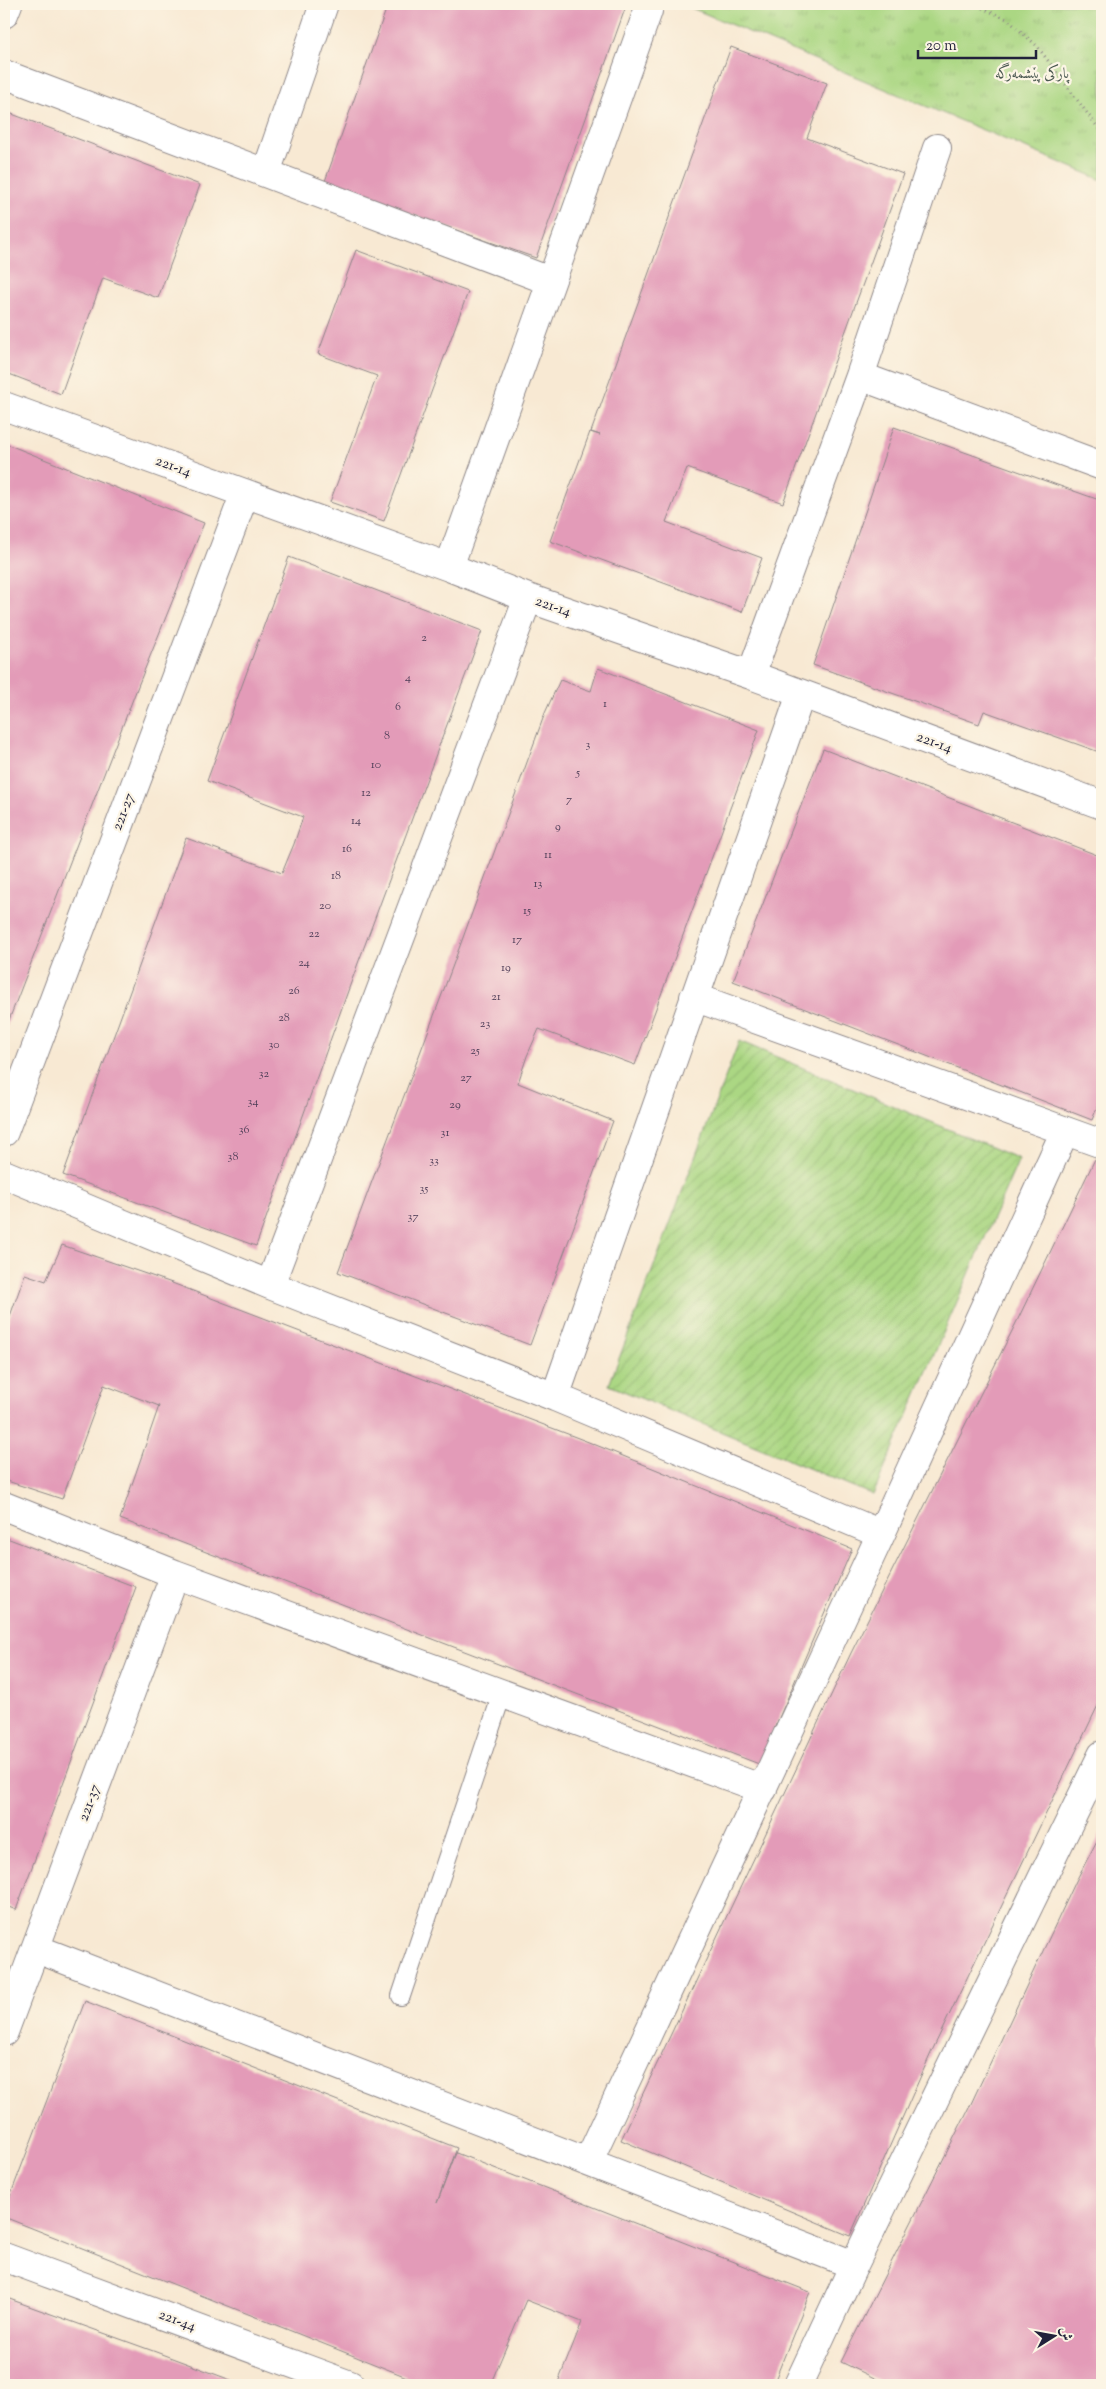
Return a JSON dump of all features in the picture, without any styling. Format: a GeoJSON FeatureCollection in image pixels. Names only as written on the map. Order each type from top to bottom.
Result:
{"type":"FeatureCollection","features":[{"type":"Feature","properties":{"kind":"street"},"geometry":{"type":"LineString","coordinates":[[4,14],[8,4]]}},
{"type":"Feature","properties":{"kind":"street"},"geometry":{"type":"LineString","coordinates":[[266,173],[324,4]]}},
{"type":"Feature","properties":{"kind":"street"},"geometry":{"type":"LineString","coordinates":[[449,567],[550,280],[648,11]]}},
{"type":"Feature","properties":{"kind":"street"},"geometry":{"type":"LineString","coordinates":[[4,74],[550,280]]}},
{"type":"Feature","properties":{"kind":"street"},"geometry":{"type":"LineString","coordinates":[[751,675],[860,376],[937,148]]}},
{"type":"Feature","properties":{"kind":"street"},"geometry":{"type":"LineString","coordinates":[[860,376],[1102,466]]}},
{"type":"Feature","properties":{"kind":"street","name":"221-14"},"geometry":{"type":"LineString","coordinates":[[4,406],[449,567],[528,598],[751,675],[1102,805]]}},
{"type":"Feature","properties":{"kind":"street","name":"221-27"},"geometry":{"type":"LineString","coordinates":[[4,1132],[245,493]]}},
{"type":"Feature","properties":{"kind":"street"},"geometry":{"type":"LineString","coordinates":[[270,1285],[528,598]]}},
{"type":"Feature","properties":{"kind":"street"},"geometry":{"type":"LineString","coordinates":[[555,1397],[801,694]]}},
{"type":"Feature","properties":{"kind":"street"},"geometry":{"type":"LineString","coordinates":[[694,997],[1102,1144]]}},
{"type":"Feature","properties":{"kind":"street"},"geometry":{"type":"LineString","coordinates":[[588,2162],[881,1534],[1065,1131]]}},
{"type":"Feature","properties":{"kind":"street"},"geometry":{"type":"LineString","coordinates":[[4,1174],[270,1285],[555,1397],[881,1534]]}},
{"type":"Feature","properties":{"kind":"street"},"geometry":{"type":"LineString","coordinates":[[4,1506],[175,1574],[763,1789]]}},
{"type":"Feature","properties":{"kind":"street","name":"221-37"},"geometry":{"type":"LineString","coordinates":[[4,2032],[37,1949],[175,1574]]}},
{"type":"Feature","properties":{"kind":"street"},"geometry":{"type":"LineString","coordinates":[[798,2385],[854,2265],[1102,1754]]}},
{"type":"Feature","properties":{"kind":"street"},"geometry":{"type":"LineString","coordinates":[[37,1949],[854,2265]]}},
{"type":"Feature","properties":{"kind":"street","name":"221-44"},"geometry":{"type":"LineString","coordinates":[[4,2257],[350,2385]]}},
{"type":"Feature","properties":{"kind":"lane"},"geometry":{"type":"LineString","coordinates":[[400,1996],[502,1694]]}},
{"type":"Feature","properties":{"kind":"path"},"geometry":{"type":"LineString","coordinates":[[973,4],[1007,18],[1037,46],[1102,133]]}},
{"type":"Feature","properties":{"kind":"green space","name":"پارکی پێشمەرگە"},"geometry":{"type":"Polygon","coordinates":[[[682,4],[1102,4],[1102,180],[682,4]]]}},
{"type":"Feature","properties":{"kind":"green space"},"geometry":{"type":"Polygon","coordinates":[[[739,1041],[1019,1159],[873,1495],[609,1385],[739,1041]]]}},
{"type":"Feature","properties":{"kind":"building"},"geometry":{"type":"Polygon","coordinates":[[[388,4],[618,4],[626,6],[536,258],[324,184],[388,4]]]}},
{"type":"Feature","properties":{"kind":"building"},"geometry":{"type":"Polygon","coordinates":[[[731,47],[827,83],[807,138],[903,174],[783,503],[687,468],[666,522],[762,558],[742,612],[550,541],[590,432],[600,435],[591,432],[731,47]]]}},
{"type":"Feature","properties":{"kind":"building"},"geometry":{"type":"Polygon","coordinates":[[[4,111],[200,185],[158,298],[103,278],[61,394],[4,372],[4,111]]]}},
{"type":"Feature","properties":{"kind":"building"},"geometry":{"type":"Polygon","coordinates":[[[356,250],[468,292],[384,521],[330,502],[377,376],[318,354],[356,250]]]}},
{"type":"Feature","properties":{"kind":"building"},"geometry":{"type":"Polygon","coordinates":[[[894,427],[1102,501],[1102,753],[984,711],[979,724],[813,665],[894,427]]]}},
{"type":"Feature","properties":{"kind":"building"},"geometry":{"type":"Polygon","coordinates":[[[4,443],[204,523],[138,686],[4,1033],[4,443]]]}},
{"type":"Feature","properties":{"kind":"building"},"geometry":{"type":"Polygon","coordinates":[[[289,557],[482,631],[357,966],[256,1246],[63,1175],[186,838],[282,873],[294,844],[303,817],[207,781],[289,557]]]}},
{"type":"Feature","properties":{"kind":"building"},"geometry":{"type":"Polygon","coordinates":[[[598,668],[759,730],[635,1065],[539,1029],[527,1056],[518,1083],[613,1121],[530,1345],[338,1272],[545,713],[560,680],[591,691],[598,668]]]}},
{"type":"Feature","properties":{"kind":"building"},"geometry":{"type":"Polygon","coordinates":[[[823,749],[1102,857],[1102,1107],[1098,1105],[1092,1120],[733,981],[823,749]]]}},
{"type":"Feature","properties":{"kind":"building"},"geometry":{"type":"Polygon","coordinates":[[[1095,1159],[1102,1162],[1102,1697],[931,2053],[850,2236],[621,2140],[851,1653],[1018,1319],[1095,1159]]]}},
{"type":"Feature","properties":{"kind":"building"},"geometry":{"type":"Polygon","coordinates":[[[62,1245],[172,1283],[586,1441],[852,1549],[759,1764],[120,1519],[159,1406],[104,1385],[62,1499],[4,1480],[4,1333],[25,1274],[46,1281],[62,1245]]]}},
{"type":"Feature","properties":{"kind":"building"},"geometry":{"type":"Polygon","coordinates":[[[4,1537],[136,1587],[16,1910],[4,1905],[4,1537]]]}},
{"type":"Feature","properties":{"kind":"building"},"geometry":{"type":"Polygon","coordinates":[[[1102,1831],[1102,2385],[889,2385],[841,2362],[969,2108],[1076,1881],[1102,1831]]]}},
{"type":"Feature","properties":{"kind":"building"},"geometry":{"type":"Polygon","coordinates":[[[85,2001],[457,2148],[437,2203],[456,2153],[810,2292],[773,2385],[557,2385],[582,2322],[526,2300],[490,2385],[427,2385],[4,2217],[4,2212],[85,2001]]]}},
{"type":"Feature","properties":{"kind":"building"},"geometry":{"type":"Polygon","coordinates":[[[4,2297],[156,2352],[244,2385],[4,2385],[4,2297]]]}}]}
